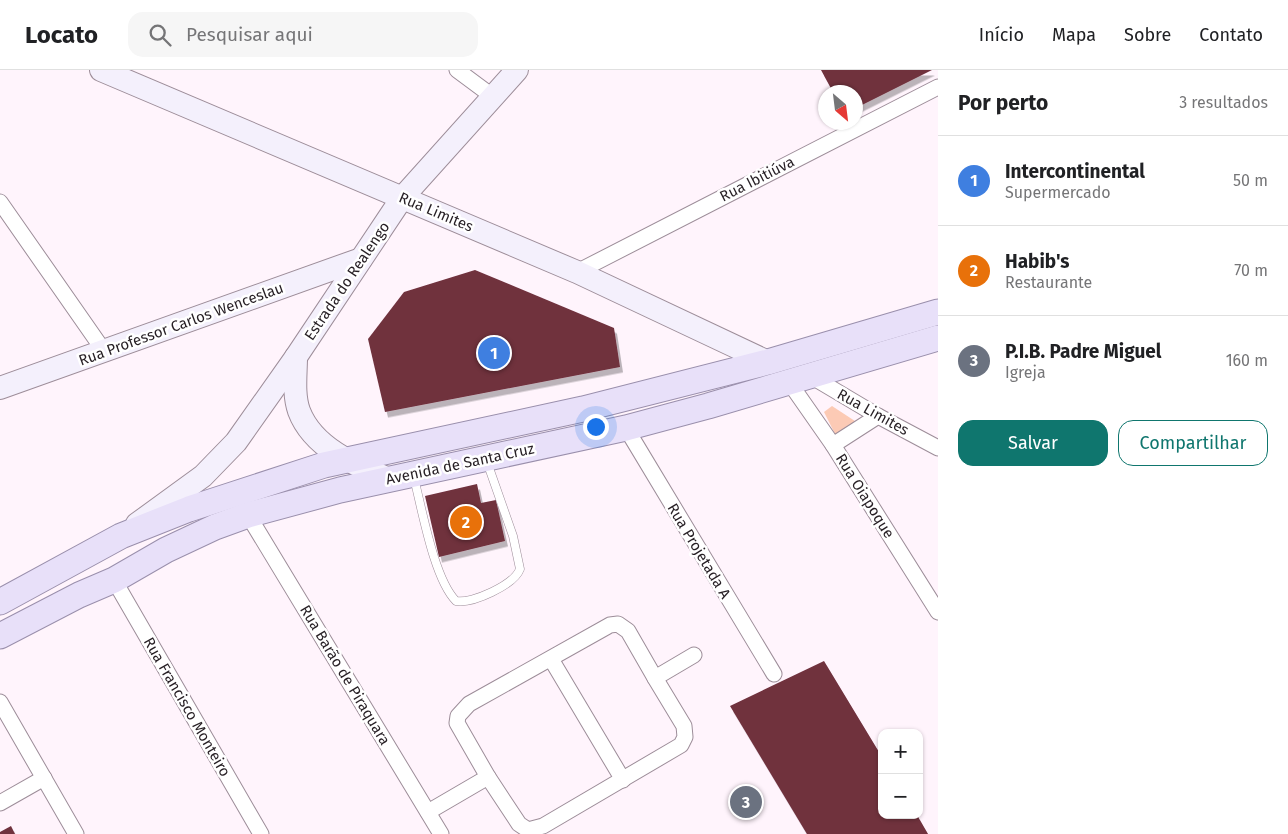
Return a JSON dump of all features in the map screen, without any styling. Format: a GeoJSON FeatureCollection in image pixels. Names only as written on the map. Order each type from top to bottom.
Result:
{"type":"FeatureCollection","features":[{"type":"Feature","properties":{"kind":"main road","name":"Avenida de Santa Cruz"},"geometry":{"type":"LineString","coordinates":[[0,602],[121,536],[190,509],[348,459],[583,409],[768,362],[938,312]]}},
{"type":"Feature","properties":{"kind":"main road","name":"Avenida de Santa Cruz"},"geometry":{"type":"LineString","coordinates":[[0,636],[79,595],[114,580],[181,542],[248,515],[389,479],[626,428],[938,338]]}},
{"type":"Feature","properties":{"kind":"street","name":"Rua Limites"},"geometry":{"type":"LineString","coordinates":[[101,70],[577,272],[768,362]]}},
{"type":"Feature","properties":{"kind":"street"},"geometry":{"type":"LineString","coordinates":[[457,70],[492,96]]}},
{"type":"Feature","properties":{"kind":"street","name":"Estrada do Realengo"},"geometry":{"type":"LineString","coordinates":[[121,536],[203,476],[219,462],[236,442],[296,357],[402,198],[516,70]]}},
{"type":"Feature","properties":{"kind":"street","name":"Rua Ibitiúva"},"geometry":{"type":"LineString","coordinates":[[577,272],[938,87]]}},
{"type":"Feature","properties":{"kind":"street"},"geometry":{"type":"LineString","coordinates":[[0,202],[104,351]]}},
{"type":"Feature","properties":{"kind":"street","name":"Rua Professor Carlos Wenceslau"},"geometry":{"type":"LineString","coordinates":[[0,388],[361,259]]}},
{"type":"Feature","properties":{"kind":"street"},"geometry":{"type":"LineString","coordinates":[[290,285],[306,287],[318,294],[323,305],[322,317]]}},
{"type":"Feature","properties":{"kind":"street","name":"Estrada do Realengo"},"geometry":{"type":"LineString","coordinates":[[296,357],[298,410],[308,429],[325,446],[389,479]]}},
{"type":"Feature","properties":{"kind":"street","name":"Rua Limites"},"geometry":{"type":"LineString","coordinates":[[799,378],[878,416],[938,448]]}},
{"type":"Feature","properties":{"kind":"street","name":"Rua Oiapoque"},"geometry":{"type":"LineString","coordinates":[[799,378],[833,445],[938,612]]}},
{"type":"Feature","properties":{"kind":"street"},"geometry":{"type":"LineString","coordinates":[[833,445],[878,416]]}},
{"type":"Feature","properties":{"kind":"street","name":"Rua Projetada A"},"geometry":{"type":"LineString","coordinates":[[626,428],[774,674]]}},
{"type":"Feature","properties":{"kind":"street","name":"Rua Barão de Piraquara"},"geometry":{"type":"LineString","coordinates":[[248,515],[441,834]]}},
{"type":"Feature","properties":{"kind":"street","name":"Rua Francisco Monteiro"},"geometry":{"type":"LineString","coordinates":[[114,580],[261,834]]}},
{"type":"Feature","properties":{"kind":"street"},"geometry":{"type":"LineString","coordinates":[[618,624],[628,631],[684,726],[685,737],[681,745],[622,780],[543,826],[528,830],[519,824],[488,777],[460,730],[458,716],[469,704],[551,659],[610,625],[618,624]]}},
{"type":"Feature","properties":{"kind":"street"},"geometry":{"type":"LineString","coordinates":[[655,678],[694,655]]}},
{"type":"Feature","properties":{"kind":"street"},"geometry":{"type":"LineString","coordinates":[[551,659],[622,780]]}},
{"type":"Feature","properties":{"kind":"street"},"geometry":{"type":"LineString","coordinates":[[0,702],[76,834]]}},
{"type":"Feature","properties":{"kind":"street"},"geometry":{"type":"LineString","coordinates":[[428,812],[488,777]]}},
{"type":"Feature","properties":{"kind":"street"},"geometry":{"type":"LineString","coordinates":[[0,803],[44,778]]}},
{"type":"Feature","properties":{"kind":"lane"},"geometry":{"type":"LineString","coordinates":[[413,474],[438,566],[452,597],[456,601],[469,601],[509,583],[520,569],[513,536],[486,458]]}},
{"type":"Feature","properties":{"kind":"shaded area"},"geometry":{"type":"Polygon","coordinates":[[[832,406],[858,423],[837,438],[824,412],[832,406]]]}},
{"type":"Feature","properties":{"kind":"building"},"geometry":{"type":"Polygon","coordinates":[[[821,70],[932,70],[863,104],[863,85],[829,85],[821,70]]]}},
{"type":"Feature","properties":{"kind":"building"},"geometry":{"type":"Polygon","coordinates":[[[475,270],[614,328],[620,367],[385,412],[368,339],[404,292],[475,270]]]}},
{"type":"Feature","properties":{"kind":"building"},"geometry":{"type":"Polygon","coordinates":[[[477,484],[481,503],[496,500],[505,541],[439,557],[425,496],[477,484]]]}},
{"type":"Feature","properties":{"kind":"building"},"geometry":{"type":"Polygon","coordinates":[[[824,661],[878,750],[878,819],[919,819],[928,834],[807,834],[730,706],[824,661]]]}},
{"type":"Feature","properties":{"kind":"building"},"geometry":{"type":"Polygon","coordinates":[[[11,826],[15,834],[0,834],[0,832],[11,826]]]}},
{"type":"Feature","properties":{"kind":"place","name":"Intercontinental"},"geometry":{"type":"Point","coordinates":[494,353]}},
{"type":"Feature","properties":{"kind":"place","name":"Habib's"},"geometry":{"type":"Point","coordinates":[466,522]}},
{"type":"Feature","properties":{"kind":"place","name":"P.I.B. Padre Miguel"},"geometry":{"type":"Point","coordinates":[746,802]}}]}
